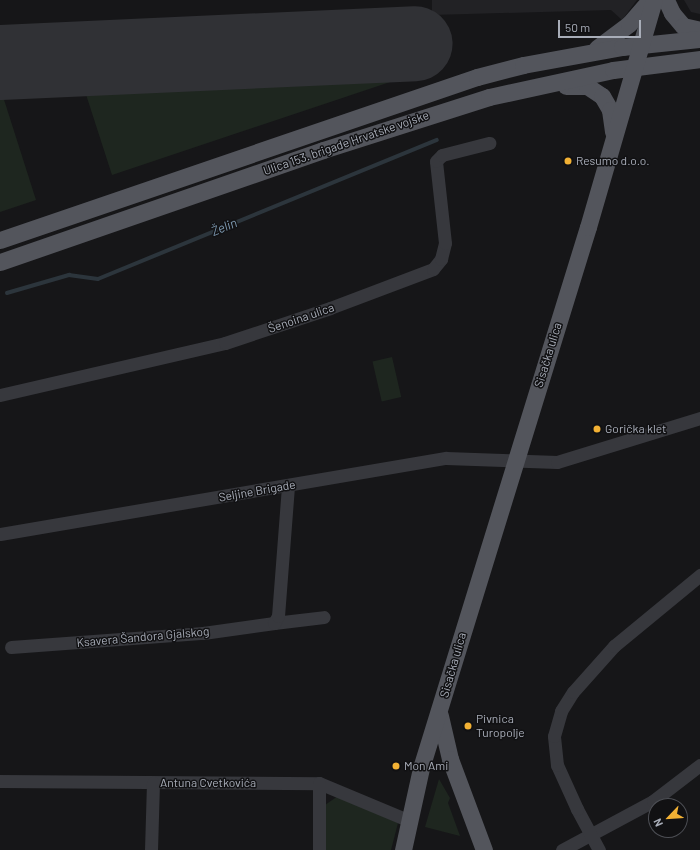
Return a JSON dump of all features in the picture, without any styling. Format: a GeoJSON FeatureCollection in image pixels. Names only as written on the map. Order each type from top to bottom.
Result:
{"type":"FeatureCollection","features":[{"type":"Feature","properties":{"kind":"main road"},"geometry":{"type":"LineString","coordinates":[[588,54],[620,32],[650,0]]}},
{"type":"Feature","properties":{"kind":"main road","name":"Sisačka ulica"},"geometry":{"type":"LineString","coordinates":[[403,850],[408,820],[422,764],[440,710],[613,143],[654,0]]}},
{"type":"Feature","properties":{"kind":"main road"},"geometry":{"type":"LineString","coordinates":[[666,0],[672,13],[683,26],[700,30]]}},
{"type":"Feature","properties":{"kind":"main road","name":"Ulica 153. brigade Hrvatske vojske"},"geometry":{"type":"LineString","coordinates":[[0,240],[477,77],[523,65],[641,45],[700,38]]}},
{"type":"Feature","properties":{"kind":"main road","name":"Ulica 153. brigade Hrvatske vojske"},"geometry":{"type":"LineString","coordinates":[[0,262],[431,114],[546,84],[635,67],[700,59]]}},
{"type":"Feature","properties":{"kind":"main road"},"geometry":{"type":"LineString","coordinates":[[546,84],[587,86],[595,89],[610,110],[613,143]]}},
{"type":"Feature","properties":{"kind":"main road"},"geometry":{"type":"LineString","coordinates":[[440,710],[442,733],[452,765],[484,850]]}},
{"type":"Feature","properties":{"kind":"main road"},"geometry":{"type":"LineString","coordinates":[[422,764],[434,757],[443,758],[452,765]]}},
{"type":"Feature","properties":{"kind":"street","name":"Šenoina ulica"},"geometry":{"type":"LineString","coordinates":[[0,395],[225,344],[330,308],[433,269],[441,259],[445,243],[436,161],[442,155],[489,143]]}},
{"type":"Feature","properties":{"kind":"street","name":"Seljine Brigade"},"geometry":{"type":"LineString","coordinates":[[0,534],[446,458],[538,463],[573,459],[700,418]]}},
{"type":"Feature","properties":{"kind":"street"},"geometry":{"type":"LineString","coordinates":[[274,623],[278,616],[288,486]]}},
{"type":"Feature","properties":{"kind":"street"},"geometry":{"type":"LineString","coordinates":[[599,850],[590,835],[563,778],[555,754],[554,736],[561,711],[573,692],[614,646],[700,575]]}},
{"type":"Feature","properties":{"kind":"street","name":"Ksavera Šandora Gjalskog"},"geometry":{"type":"LineString","coordinates":[[11,647],[196,634],[274,623],[324,618]]}},
{"type":"Feature","properties":{"kind":"street"},"geometry":{"type":"LineString","coordinates":[[562,850],[653,801],[700,765]]}},
{"type":"Feature","properties":{"kind":"street","name":"Antuna Cvetkovića"},"geometry":{"type":"LineString","coordinates":[[0,781],[319,783],[408,820]]}},
{"type":"Feature","properties":{"kind":"street"},"geometry":{"type":"LineString","coordinates":[[150,850],[153,783]]}},
{"type":"Feature","properties":{"kind":"street"},"geometry":{"type":"LineString","coordinates":[[319,783],[319,850]]}},
{"type":"Feature","properties":{"kind":"shaded area"},"geometry":{"type":"Polygon","coordinates":[[[432,0],[637,0],[622,20],[611,10],[432,15],[432,0]]]}},
{"type":"Feature","properties":{"kind":"shaded area"},"geometry":{"type":"Polygon","coordinates":[[[684,0],[700,0],[700,14],[691,12],[684,0]]]}},
{"type":"Feature","properties":{"kind":"shaded area"},"geometry":{"type":"Polygon","coordinates":[[[429,52],[428,62],[420,72],[112,175],[81,79],[429,52]]]}},
{"type":"Feature","properties":{"kind":"shaded area"},"geometry":{"type":"Polygon","coordinates":[[[0,87],[36,200],[0,212],[0,87]]]}},
{"type":"Feature","properties":{"kind":"shaded area"},"geometry":{"type":"Polygon","coordinates":[[[392,357],[401,397],[382,401],[373,361],[392,357]]]}},
{"type":"Feature","properties":{"kind":"shaded area"},"geometry":{"type":"Polygon","coordinates":[[[439,779],[450,798],[448,803],[460,836],[425,827],[439,779]]]}},
{"type":"Feature","properties":{"kind":"shaded area"},"geometry":{"type":"Polygon","coordinates":[[[338,796],[398,823],[391,850],[325,850],[325,805],[338,796]]]}},
{"type":"Feature","properties":{"kind":"waterway","name":"Želin"},"geometry":{"type":"LineString","coordinates":[[7,293],[69,275],[98,279],[437,140]]}},
{"type":"Feature","properties":{"kind":"runway"},"geometry":{"type":"LineString","coordinates":[[0,62],[415,43]]}},
{"type":"Feature","properties":{"kind":"place","name":"Resumo d.o.o."},"geometry":{"type":"Point","coordinates":[568,161]}},
{"type":"Feature","properties":{"kind":"place","name":"Gorička klet"},"geometry":{"type":"Point","coordinates":[597,429]}},
{"type":"Feature","properties":{"kind":"place","name":"Pivnica Turopolje"},"geometry":{"type":"Point","coordinates":[468,726]}},
{"type":"Feature","properties":{"kind":"place","name":"Mon Ami"},"geometry":{"type":"Point","coordinates":[396,766]}}]}
